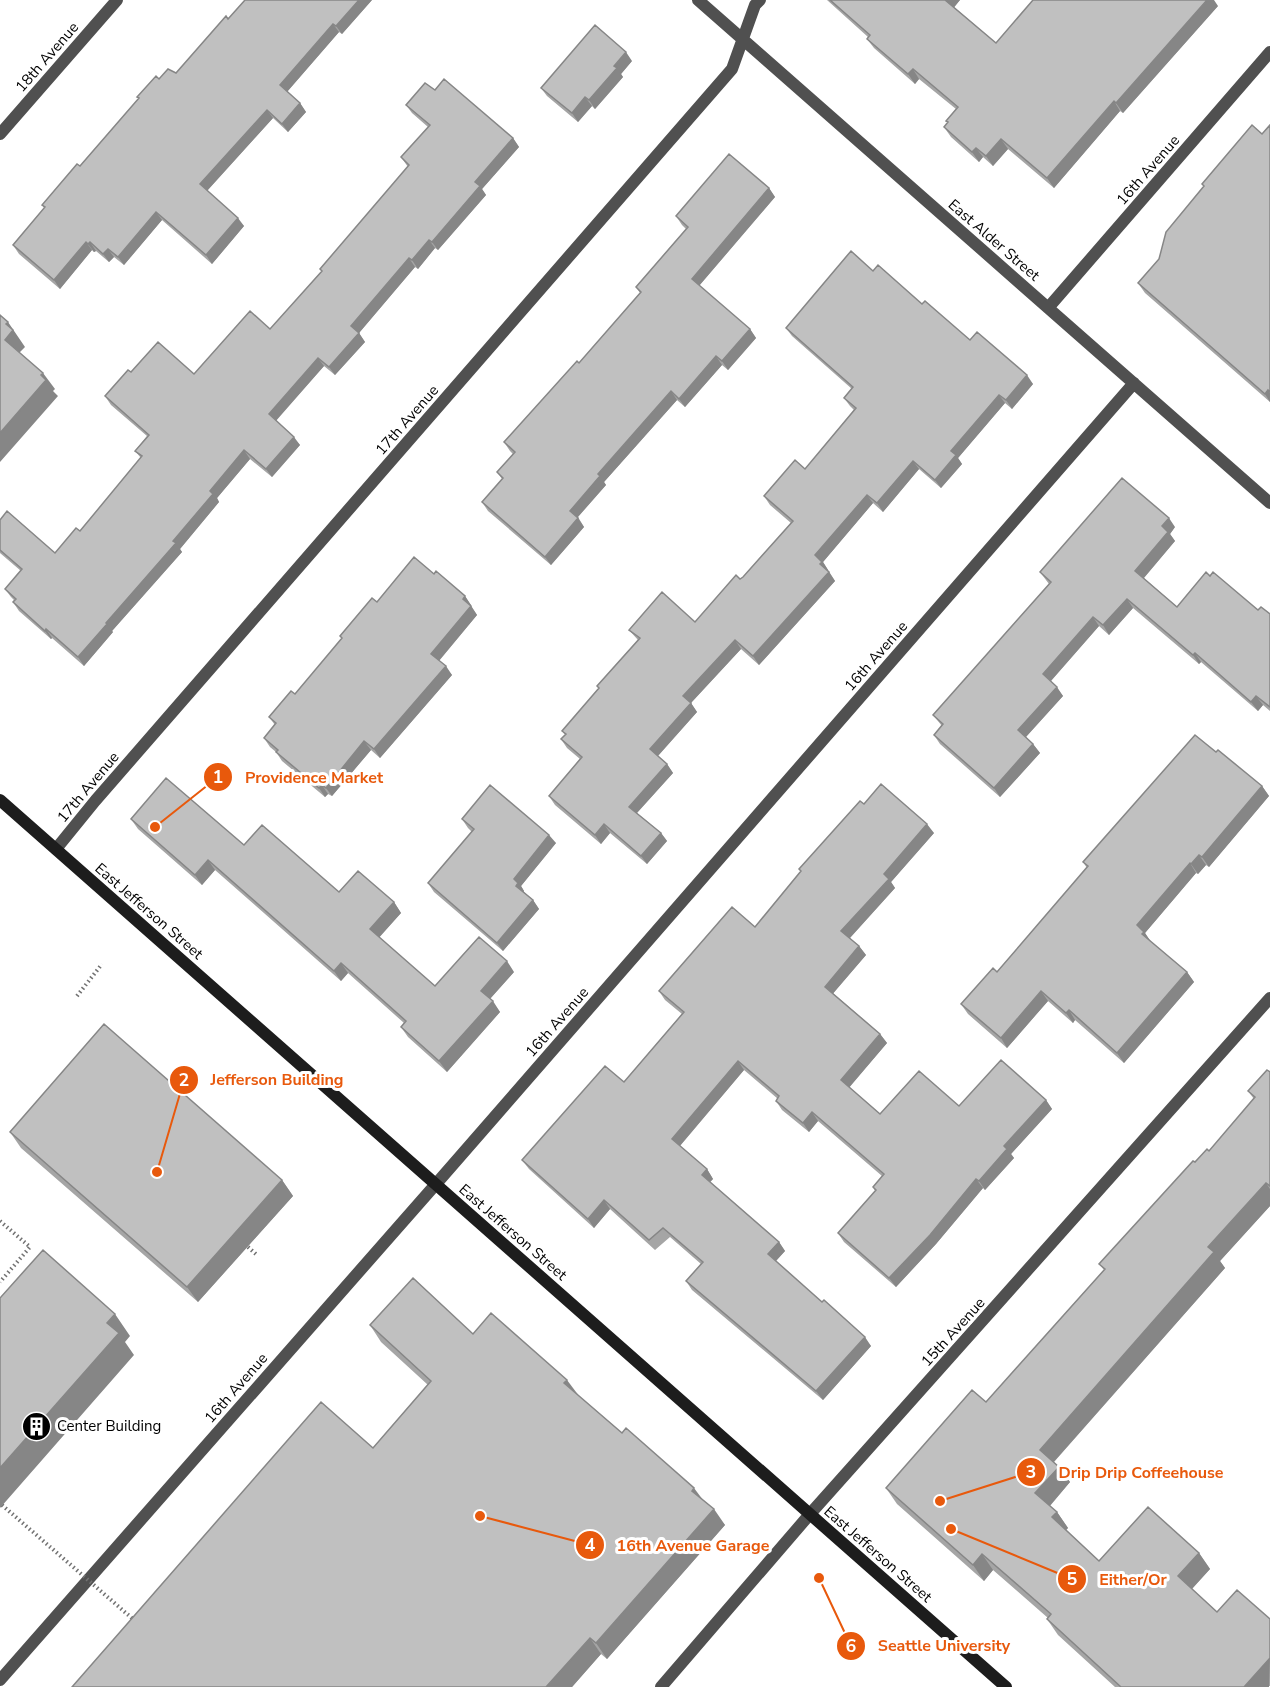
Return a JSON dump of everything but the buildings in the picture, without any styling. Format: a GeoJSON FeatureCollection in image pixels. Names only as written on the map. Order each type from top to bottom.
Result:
{"type":"FeatureCollection","features":[{"type":"Feature","properties":{"kind":"street","name":"18th Avenue"},"geometry":{"type":"LineString","coordinates":[[0,134],[117,0]]}},
{"type":"Feature","properties":{"kind":"street","name":"East Alder Street"},"geometry":{"type":"LineString","coordinates":[[698,0],[1270,503]]}},
{"type":"Feature","properties":{"kind":"street","name":"17th Avenue"},"geometry":{"type":"LineString","coordinates":[[56,849],[95,801],[732,69],[755,5],[760,0]]}},
{"type":"Feature","properties":{"kind":"street","name":"16th Avenue"},"geometry":{"type":"LineString","coordinates":[[1048,308],[1270,52]]}},
{"type":"Feature","properties":{"kind":"street","name":"16th Avenue"},"geometry":{"type":"LineString","coordinates":[[0,1680],[1134,383]]}},
{"type":"Feature","properties":{"kind":"street","name":"East Jefferson Street"},"geometry":{"type":"LineString","coordinates":[[0,800],[1006,1687]]}},
{"type":"Feature","properties":{"kind":"street","name":"15th Avenue"},"geometry":{"type":"LineString","coordinates":[[661,1687],[810,1514],[1270,998]]}},
{"type":"Feature","properties":{"kind":"path"},"geometry":{"type":"LineString","coordinates":[[77,996],[102,964]]}},
{"type":"Feature","properties":{"kind":"path"},"geometry":{"type":"LineString","coordinates":[[0,1221],[30,1247],[0,1282]]}},
{"type":"Feature","properties":{"kind":"path"},"geometry":{"type":"LineString","coordinates":[[248,1247],[258,1256]]}},
{"type":"Feature","properties":{"kind":"path"},"geometry":{"type":"LineString","coordinates":[[2,1505],[137,1623]]}},
{"type":"Feature","properties":{"kind":"place","name":"Providence Market"},"geometry":{"type":"Point","coordinates":[155,827]}},
{"type":"Feature","properties":{"kind":"place","name":"Jefferson Building"},"geometry":{"type":"Point","coordinates":[157,1172]}},
{"type":"Feature","properties":{"kind":"place","name":"Center Building"},"geometry":{"type":"Point","coordinates":[36,1426]}},
{"type":"Feature","properties":{"kind":"place","name":"Drip Drip Coffeehouse"},"geometry":{"type":"Point","coordinates":[940,1501]}},
{"type":"Feature","properties":{"kind":"place","name":"16th Avenue Garage"},"geometry":{"type":"Point","coordinates":[480,1516]}},
{"type":"Feature","properties":{"kind":"place","name":"Either/Or"},"geometry":{"type":"Point","coordinates":[951,1529]}},
{"type":"Feature","properties":{"kind":"place","name":"Seattle University"},"geometry":{"type":"Point","coordinates":[819,1578]}}]}
